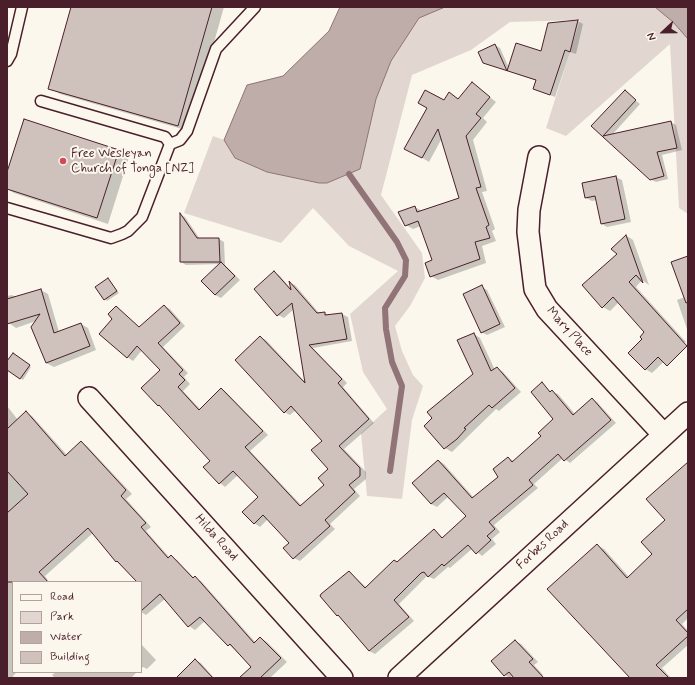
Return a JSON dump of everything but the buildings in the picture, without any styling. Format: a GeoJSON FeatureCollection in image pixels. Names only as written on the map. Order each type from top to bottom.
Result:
{"type":"FeatureCollection","features":[{"type":"Feature","properties":{"kind":"street","name":"Mary Place"},"geometry":{"type":"LineString","coordinates":[[540,157],[529,210],[528,232],[535,289],[547,309],[664,435]]}},
{"type":"Feature","properties":{"kind":"street","name":"Hilda Road"},"geometry":{"type":"LineString","coordinates":[[89,398],[342,678]]}},
{"type":"Feature","properties":{"kind":"street","name":"Forbes Road"},"geometry":{"type":"LineString","coordinates":[[399,678],[688,413]]}},
{"type":"Feature","properties":{"kind":"lane"},"geometry":{"type":"LineString","coordinates":[[7,61],[11,54],[22,7]]}},
{"type":"Feature","properties":{"kind":"lane"},"geometry":{"type":"LineString","coordinates":[[7,208],[111,238],[128,231],[142,217],[170,144],[180,140],[187,130],[216,49],[256,7]]}},
{"type":"Feature","properties":{"kind":"lane"},"geometry":{"type":"LineString","coordinates":[[41,101],[165,136],[170,144]]}},
{"type":"Feature","properties":{"kind":"green space"},"geometry":{"type":"Polygon","coordinates":[[[340,7],[688,7],[688,214],[679,208],[670,44],[566,136],[546,128],[580,20],[510,22],[471,50],[412,75],[381,195],[422,253],[425,278],[410,306],[395,326],[402,351],[413,375],[423,386],[412,420],[402,499],[367,496],[361,433],[387,409],[363,372],[350,314],[398,271],[349,246],[313,208],[281,243],[184,213],[213,136],[224,140],[247,85],[283,76],[329,31],[340,7]]]}},
{"type":"Feature","properties":{"kind":"water"},"geometry":{"type":"Polygon","coordinates":[[[340,7],[445,7],[419,18],[391,61],[376,99],[360,169],[327,183],[319,183],[267,172],[235,158],[224,140],[247,85],[283,76],[329,31],[340,7]]]}},
{"type":"Feature","properties":{"kind":"water"},"geometry":{"type":"Polygon","coordinates":[[[655,7],[688,7],[688,39],[673,22],[655,7]]]}},
{"type":"Feature","properties":{"kind":"waterway"},"geometry":{"type":"LineString","coordinates":[[349,174],[397,242],[406,260],[405,276],[385,308],[386,329],[392,362],[402,386],[390,471]]}},
{"type":"Feature","properties":{"kind":"place","name":"Free Wesleyan Church of Tonga [NZ]"},"geometry":{"type":"Point","coordinates":[63,161]}}]}
